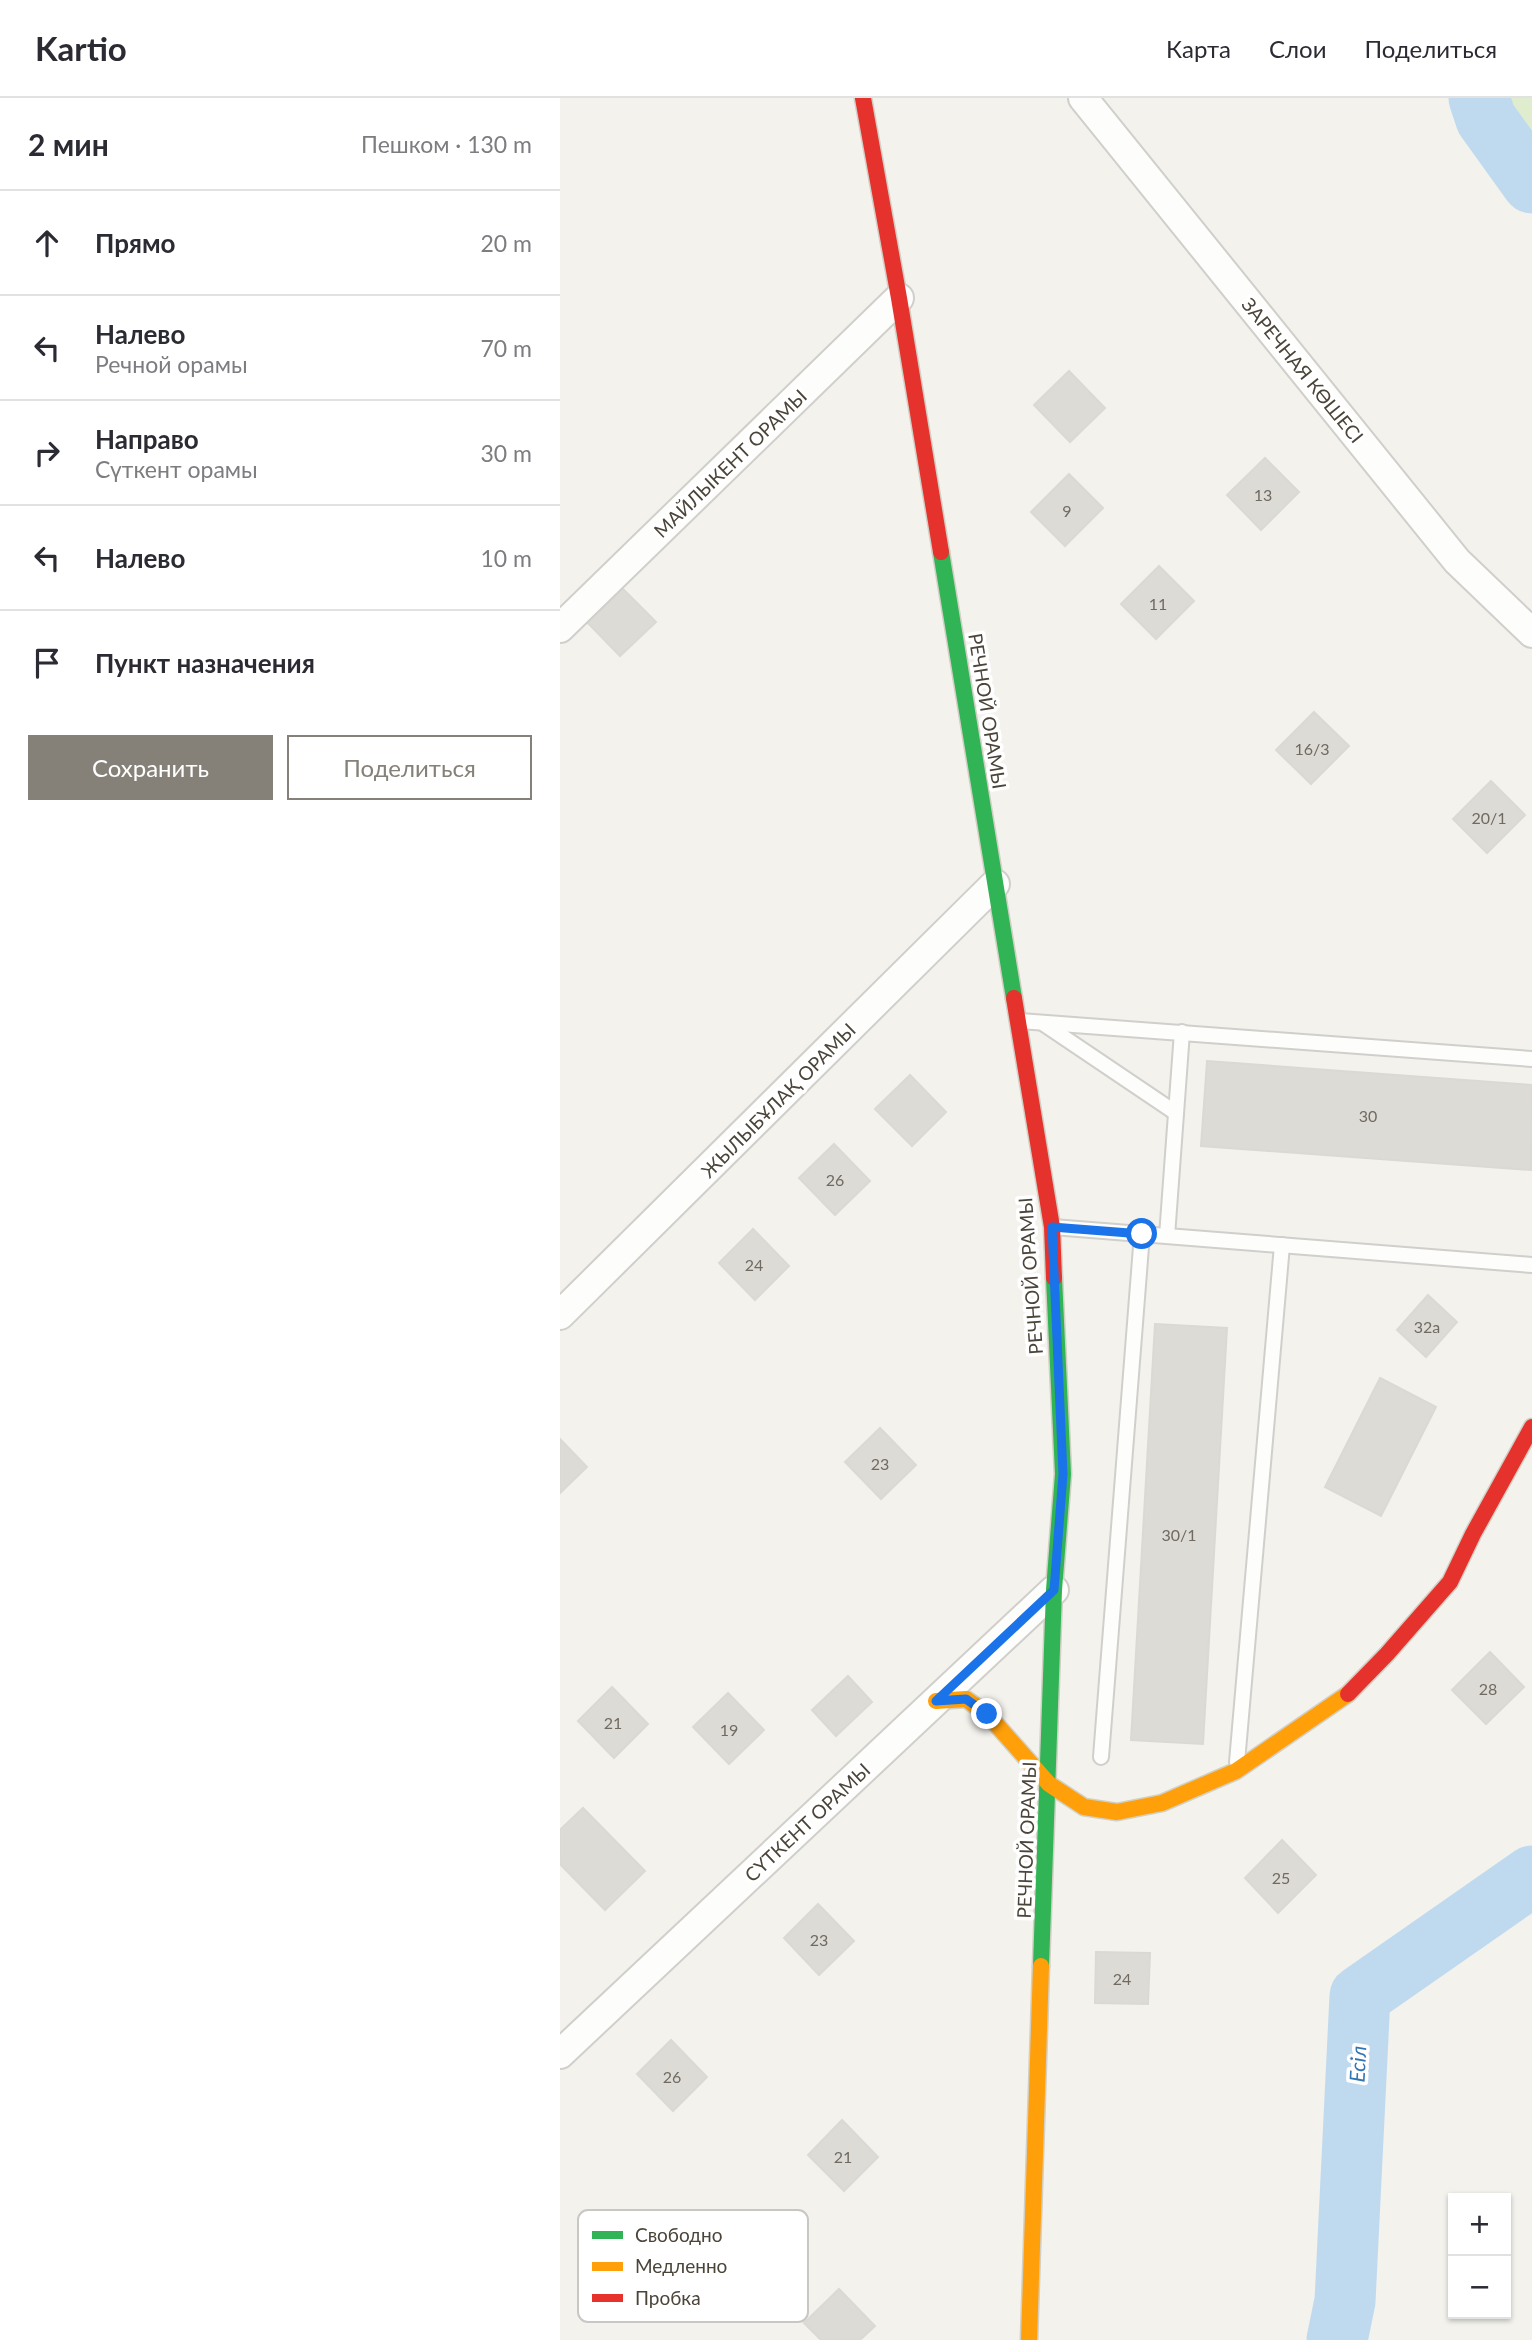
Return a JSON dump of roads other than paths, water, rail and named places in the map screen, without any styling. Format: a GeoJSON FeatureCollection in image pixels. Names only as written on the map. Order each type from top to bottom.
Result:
{"type":"FeatureCollection","features":[{"type":"Feature","properties":{"kind":"street","name":"РЕЧНОЙ ОРАМЫ"},"geometry":{"type":"LineString","coordinates":[[863,98],[899,299],[1052,1227],[1063,1474],[1054,1590],[1029,2340]]}},
{"type":"Feature","properties":{"kind":"street","name":"ЗАРЕЧНАЯ КӨШЕСІ"},"geometry":{"type":"LineString","coordinates":[[1083,98],[1457,561],[1532,634]]}},
{"type":"Feature","properties":{"kind":"street","name":"МАЙЛЫКЕНТ ОРАМЫ"},"geometry":{"type":"LineString","coordinates":[[560,628],[899,299]]}},
{"type":"Feature","properties":{"kind":"street","name":"ЖЫЛЫБҰЛАҚ ОРАМЫ"},"geometry":{"type":"LineString","coordinates":[[560,1315],[995,884]]}},
{"type":"Feature","properties":{"kind":"street"},"geometry":{"type":"LineString","coordinates":[[936,1701],[966,1699],[987,1714],[1049,1784],[1084,1807],[1117,1812],[1163,1803],[1236,1771],[1349,1693],[1450,1582],[1473,1534],[1532,1427]]}},
{"type":"Feature","properties":{"kind":"street","name":"СҮТКЕНТ ОРАМЫ"},"geometry":{"type":"LineString","coordinates":[[560,2054],[1054,1590]]}},
{"type":"Feature","properties":{"kind":"lane"},"geometry":{"type":"LineString","coordinates":[[1017,1020],[1532,1059]]}},
{"type":"Feature","properties":{"kind":"lane"},"geometry":{"type":"LineString","coordinates":[[1043,1024],[1176,1113]]}},
{"type":"Feature","properties":{"kind":"lane"},"geometry":{"type":"LineString","coordinates":[[1167,1236],[1182,1032]]}},
{"type":"Feature","properties":{"kind":"lane"},"geometry":{"type":"LineString","coordinates":[[1052,1227],[1532,1265]]}},
{"type":"Feature","properties":{"kind":"lane"},"geometry":{"type":"LineString","coordinates":[[1101,1757],[1142,1234]]}},
{"type":"Feature","properties":{"kind":"lane"},"geometry":{"type":"LineString","coordinates":[[1236,1771],[1282,1245]]}},
{"type":"Feature","properties":{"kind":"waterway","name":"Есіл"},"geometry":{"type":"LineString","coordinates":[[1479,98],[1486,119],[1532,183]]}},
{"type":"Feature","properties":{"kind":"waterway","name":"Есіл"},"geometry":{"type":"LineString","coordinates":[[1337,2340],[1345,2301],[1360,1996],[1532,1876]]}}]}
